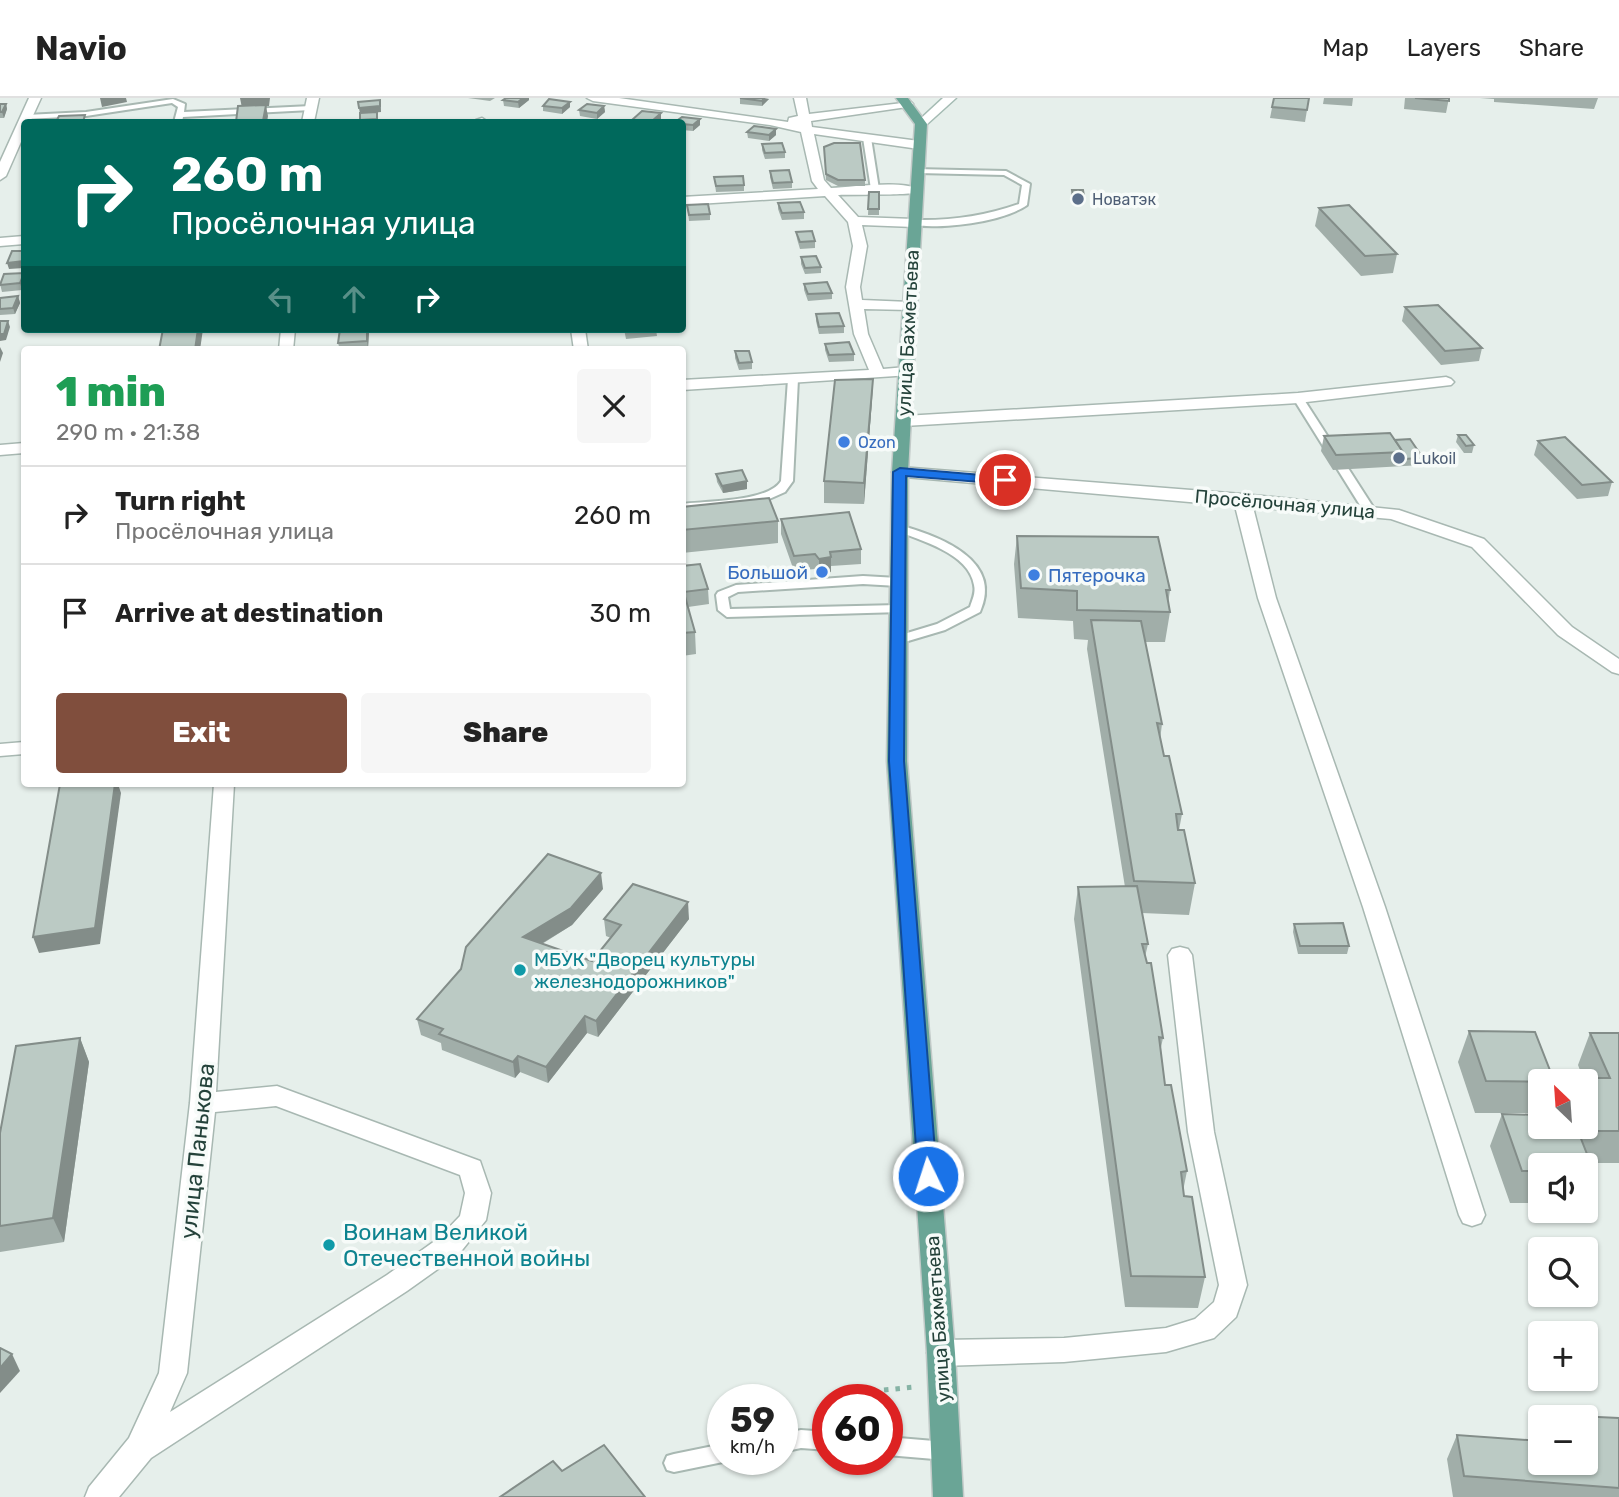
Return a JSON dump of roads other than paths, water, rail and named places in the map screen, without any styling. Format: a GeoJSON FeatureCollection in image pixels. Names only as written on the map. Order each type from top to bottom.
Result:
{"type":"FeatureCollection","features":[{"type":"Feature","properties":{"kind":"main road"},"geometry":{"type":"LineString","coordinates":[[904,101],[920,135]]}},
{"type":"Feature","properties":{"kind":"main road","name":"улица Бахметьева"},"geometry":{"type":"LineString","coordinates":[[920,135],[900,472],[897,761],[941,1353],[948,1497]]}},
{"type":"Feature","properties":{"kind":"street"},"geometry":{"type":"LineString","coordinates":[[26,117],[35,98]]}},
{"type":"Feature","properties":{"kind":"street"},"geometry":{"type":"LineString","coordinates":[[593,98],[807,125],[867,138],[920,135],[950,98]]}},
{"type":"Feature","properties":{"kind":"street"},"geometry":{"type":"LineString","coordinates":[[800,98],[818,181],[854,221],[860,246],[853,287],[861,334],[878,374]]}},
{"type":"Feature","properties":{"kind":"street"},"geometry":{"type":"LineString","coordinates":[[807,125],[904,101]]}},
{"type":"Feature","properties":{"kind":"street"},"geometry":{"type":"LineString","coordinates":[[0,176],[4,159],[21,127]]}},
{"type":"Feature","properties":{"kind":"street"},"geometry":{"type":"LineString","coordinates":[[686,201],[875,189],[917,181]]}},
{"type":"Feature","properties":{"kind":"street"},"geometry":{"type":"LineString","coordinates":[[854,221],[914,223]]}},
{"type":"Feature","properties":{"kind":"street"},"geometry":{"type":"LineString","coordinates":[[0,242],[21,240]]}},
{"type":"Feature","properties":{"kind":"street"},"geometry":{"type":"LineString","coordinates":[[857,304],[910,306]]}},
{"type":"Feature","properties":{"kind":"street"},"geometry":{"type":"LineString","coordinates":[[686,385],[906,372]]}},
{"type":"Feature","properties":{"kind":"street"},"geometry":{"type":"LineString","coordinates":[[904,421],[1298,398],[1446,382]]}},
{"type":"Feature","properties":{"kind":"street"},"geometry":{"type":"LineString","coordinates":[[0,450],[21,448]]}},
{"type":"Feature","properties":{"kind":"street","name":"Просёлочная улица"},"geometry":{"type":"LineString","coordinates":[[900,472],[1242,499],[1393,514],[1478,543],[1565,631],[1619,668]]}},
{"type":"Feature","properties":{"kind":"street"},"geometry":{"type":"LineString","coordinates":[[1242,499],[1267,598],[1374,907],[1472,1215]]}},
{"type":"Feature","properties":{"kind":"street"},"geometry":{"type":"LineString","coordinates":[[0,750],[21,748]]}},
{"type":"Feature","properties":{"kind":"street","name":"улица Панькова"},"geometry":{"type":"LineString","coordinates":[[100,1497],[140,1448],[173,1373],[203,1103],[224,787]]}},
{"type":"Feature","properties":{"kind":"street"},"geometry":{"type":"LineString","coordinates":[[941,1353],[1064,1350],[1166,1340],[1204,1329],[1226,1309],[1233,1285],[1201,1132],[1180,955]]}},
{"type":"Feature","properties":{"kind":"street"},"geometry":{"type":"LineString","coordinates":[[140,1448],[397,1283],[449,1246],[473,1220],[478,1193],[471,1168],[277,1096],[203,1103]]}},
{"type":"Feature","properties":{"kind":"lane"},"geometry":{"type":"LineString","coordinates":[[26,117],[86,114],[173,101],[182,106],[179,119],[312,103]]}},
{"type":"Feature","properties":{"kind":"lane"},"geometry":{"type":"LineString","coordinates":[[867,138],[875,189]]}},
{"type":"Feature","properties":{"kind":"lane"},"geometry":{"type":"LineString","coordinates":[[914,223],[944,225],[1000,214],[1023,205],[1026,184],[1006,173],[917,181]]}},
{"type":"Feature","properties":{"kind":"lane"},"geometry":{"type":"LineString","coordinates":[[686,507],[763,498],[781,491],[787,481],[793,379]]}},
{"type":"Feature","properties":{"kind":"lane"},"geometry":{"type":"LineString","coordinates":[[1298,398],[1368,510]]}},
{"type":"Feature","properties":{"kind":"lane"},"geometry":{"type":"LineString","coordinates":[[898,640],[942,627],[976,608],[981,589],[976,572],[959,556],[899,528]]}},
{"type":"Feature","properties":{"kind":"lane"},"geometry":{"type":"LineString","coordinates":[[898,582],[863,580],[748,588],[736,589],[722,595],[727,613],[898,609]]}},
{"type":"Feature","properties":{"kind":"lane"},"geometry":{"type":"LineString","coordinates":[[903,1447],[946,1451]]}},
{"type":"Feature","properties":{"kind":"lane"},"geometry":{"type":"LineString","coordinates":[[674,1462],[707,1457]]}},
{"type":"Feature","properties":{"kind":"place","name":"Новатэк"},"geometry":{"type":"Point","coordinates":[1078,199]}},
{"type":"Feature","properties":{"kind":"place","name":"Ozon"},"geometry":{"type":"Point","coordinates":[844,442]}},
{"type":"Feature","properties":{"kind":"place","name":"Lukoil"},"geometry":{"type":"Point","coordinates":[1399,458]}},
{"type":"Feature","properties":{"kind":"place","name":"Большой"},"geometry":{"type":"Point","coordinates":[822,572]}},
{"type":"Feature","properties":{"kind":"place","name":"Пятерочка"},"geometry":{"type":"Point","coordinates":[1034,575]}},
{"type":"Feature","properties":{"kind":"place","name":"МБУК \"Дворец культуры железнодорожников\""},"geometry":{"type":"Point","coordinates":[520,970]}},
{"type":"Feature","properties":{"kind":"place","name":"Воинам Великой Отечественной войны"},"geometry":{"type":"Point","coordinates":[329,1245]}}]}
